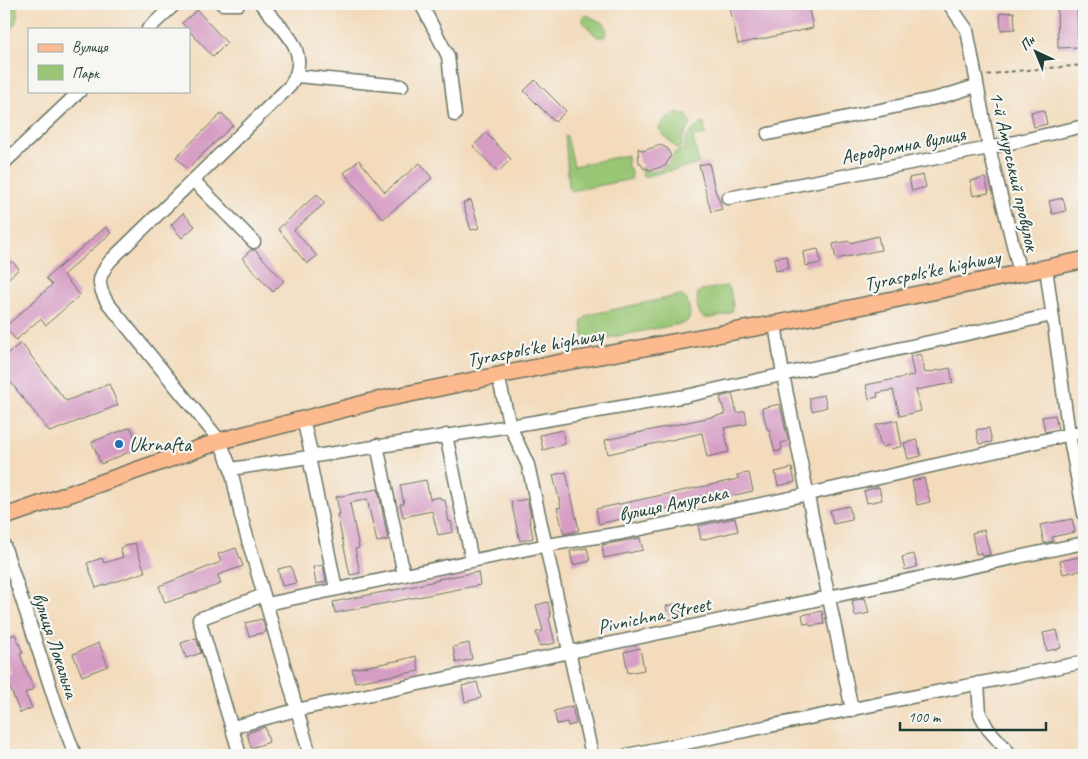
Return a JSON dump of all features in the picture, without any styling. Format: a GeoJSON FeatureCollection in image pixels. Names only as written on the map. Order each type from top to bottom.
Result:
{"type":"FeatureCollection","features":[{"type":"Feature","properties":{"kind":"main road","name":"Tyraspols'ke highway"},"geometry":{"type":"LineString","coordinates":[[4,517],[220,441],[374,401],[775,324],[1084,260]]}},
{"type":"Feature","properties":{"kind":"street"},"geometry":{"type":"LineString","coordinates":[[149,28],[175,4]]}},
{"type":"Feature","properties":{"kind":"street"},"geometry":{"type":"LineString","coordinates":[[222,4],[239,4]]}},
{"type":"Feature","properties":{"kind":"street"},"geometry":{"type":"LineString","coordinates":[[261,4],[293,43],[298,52],[300,63],[297,76],[290,86],[194,181],[110,261],[102,272],[99,281],[101,291],[107,302],[220,441],[231,469],[241,516],[310,755]]}},
{"type":"Feature","properties":{"kind":"street"},"geometry":{"type":"LineString","coordinates":[[421,4],[448,56],[455,115]]}},
{"type":"Feature","properties":{"kind":"street","name":"1-й Амурський провулок"},"geometry":{"type":"LineString","coordinates":[[949,4],[967,30],[989,148],[1020,274]]}},
{"type":"Feature","properties":{"kind":"street"},"geometry":{"type":"LineString","coordinates":[[297,76],[402,86]]}},
{"type":"Feature","properties":{"kind":"street"},"geometry":{"type":"LineString","coordinates":[[768,134],[941,97],[976,82]]}},
{"type":"Feature","properties":{"kind":"street"},"geometry":{"type":"LineString","coordinates":[[4,162],[79,92]]}},
{"type":"Feature","properties":{"kind":"street","name":"Аеродромна вулиця"},"geometry":{"type":"LineString","coordinates":[[728,198],[989,148],[1084,126]]}},
{"type":"Feature","properties":{"kind":"street"},"geometry":{"type":"LineString","coordinates":[[194,181],[254,242]]}},
{"type":"Feature","properties":{"kind":"street"},"geometry":{"type":"LineString","coordinates":[[1046,268],[1069,434],[1084,514]]}},
{"type":"Feature","properties":{"kind":"street"},"geometry":{"type":"LineString","coordinates":[[231,469],[376,445],[510,426],[686,396],[1052,315]]}},
{"type":"Feature","properties":{"kind":"street"},"geometry":{"type":"LineString","coordinates":[[775,324],[783,375],[852,710]]}},
{"type":"Feature","properties":{"kind":"street"},"geometry":{"type":"LineString","coordinates":[[498,376],[510,426],[528,465],[592,755]]}},
{"type":"Feature","properties":{"kind":"street"},"geometry":{"type":"LineString","coordinates":[[303,419],[336,589]]}},
{"type":"Feature","properties":{"kind":"street","name":"вулиця Амурська"},"geometry":{"type":"LineString","coordinates":[[232,727],[199,619],[265,599],[336,589],[546,546],[622,533],[809,494],[1084,431]]}},
{"type":"Feature","properties":{"kind":"street"},"geometry":{"type":"LineString","coordinates":[[446,435],[472,561]]}},
{"type":"Feature","properties":{"kind":"street"},"geometry":{"type":"LineString","coordinates":[[376,445],[404,575]]}},
{"type":"Feature","properties":{"kind":"street","name":"Pivnichna Street"},"geometry":{"type":"LineString","coordinates":[[232,727],[296,710],[1084,543]]}},
{"type":"Feature","properties":{"kind":"street","name":"вулиця Локальна"},"geometry":{"type":"LineString","coordinates":[[4,545],[56,704],[75,755]]}},
{"type":"Feature","properties":{"kind":"street"},"geometry":{"type":"LineString","coordinates":[[627,755],[1084,662]]}},
{"type":"Feature","properties":{"kind":"street"},"geometry":{"type":"LineString","coordinates":[[978,683],[980,714],[988,729],[1011,755]]}},
{"type":"Feature","properties":{"kind":"street"},"geometry":{"type":"LineString","coordinates":[[232,727],[240,755]]}},
{"type":"Feature","properties":{"kind":"path"},"geometry":{"type":"LineString","coordinates":[[976,82],[1005,72],[1084,65]]}},
{"type":"Feature","properties":{"kind":"green space"},"geometry":{"type":"Polygon","coordinates":[[[16,5],[17,17],[15,24],[8,34],[4,35],[4,17],[16,5]]]}},
{"type":"Feature","properties":{"kind":"green space"},"geometry":{"type":"Polygon","coordinates":[[[587,15],[605,24],[607,32],[604,37],[597,37],[583,22],[583,17],[587,15]]]}},
{"type":"Feature","properties":{"kind":"green space"},"geometry":{"type":"Polygon","coordinates":[[[678,112],[687,115],[691,124],[683,137],[682,146],[678,149],[664,136],[659,128],[666,118],[678,112]]]}},
{"type":"Feature","properties":{"kind":"green space"},"geometry":{"type":"Polygon","coordinates":[[[704,123],[705,134],[693,138],[699,164],[643,177],[641,167],[645,170],[656,171],[666,166],[674,153],[684,149],[687,136],[700,124],[704,123]]]}},
{"type":"Feature","properties":{"kind":"green space"},"geometry":{"type":"Polygon","coordinates":[[[565,136],[567,136],[574,166],[627,155],[628,168],[630,168],[632,179],[571,191],[569,188],[565,136]]]}},
{"type":"Feature","properties":{"kind":"green space"},"geometry":{"type":"Polygon","coordinates":[[[726,286],[730,289],[733,305],[732,311],[717,317],[702,317],[698,307],[698,293],[702,290],[726,286]]]}},
{"type":"Feature","properties":{"kind":"green space"},"geometry":{"type":"Polygon","coordinates":[[[681,295],[687,300],[690,316],[685,323],[592,341],[588,341],[583,336],[582,321],[588,315],[681,295]]]}},
{"type":"Feature","properties":{"kind":"building"},"geometry":{"type":"Polygon","coordinates":[[[729,4],[780,4],[781,11],[808,5],[813,28],[738,44],[729,4]]]}},
{"type":"Feature","properties":{"kind":"building"},"geometry":{"type":"Polygon","coordinates":[[[1057,4],[1077,4],[1078,47],[1058,48],[1057,4]]]}},
{"type":"Feature","properties":{"kind":"building"},"geometry":{"type":"Polygon","coordinates":[[[197,10],[227,43],[213,57],[190,32],[190,28],[187,28],[182,23],[197,10]]]}},
{"type":"Feature","properties":{"kind":"building"},"geometry":{"type":"Polygon","coordinates":[[[1014,12],[1015,29],[1001,30],[1000,13],[1014,12]]]}},
{"type":"Feature","properties":{"kind":"building"},"geometry":{"type":"Polygon","coordinates":[[[535,80],[566,111],[555,122],[524,91],[535,80]]]}},
{"type":"Feature","properties":{"kind":"building"},"geometry":{"type":"Polygon","coordinates":[[[1044,110],[1047,124],[1034,127],[1031,112],[1044,110]]]}},
{"type":"Feature","properties":{"kind":"building"},"geometry":{"type":"Polygon","coordinates":[[[222,113],[233,125],[187,169],[176,157],[222,113]]]}},
{"type":"Feature","properties":{"kind":"building"},"geometry":{"type":"Polygon","coordinates":[[[486,133],[511,159],[498,172],[473,146],[486,133]]]}},
{"type":"Feature","properties":{"kind":"building"},"geometry":{"type":"Polygon","coordinates":[[[660,145],[667,148],[671,156],[665,166],[651,170],[643,168],[641,163],[639,163],[638,148],[643,151],[660,145]]]}},
{"type":"Feature","properties":{"kind":"building"},"geometry":{"type":"Polygon","coordinates":[[[359,160],[385,192],[420,163],[432,178],[383,219],[344,173],[359,160]]]}},
{"type":"Feature","properties":{"kind":"building"},"geometry":{"type":"Polygon","coordinates":[[[709,163],[716,194],[722,209],[711,212],[699,165],[709,163]]]}},
{"type":"Feature","properties":{"kind":"building"},"geometry":{"type":"Polygon","coordinates":[[[923,175],[926,187],[912,191],[909,178],[923,175]]]}},
{"type":"Feature","properties":{"kind":"building"},"geometry":{"type":"Polygon","coordinates":[[[985,178],[989,193],[973,196],[970,181],[985,178]]]}},
{"type":"Feature","properties":{"kind":"building"},"geometry":{"type":"Polygon","coordinates":[[[317,194],[325,203],[294,230],[317,256],[307,264],[278,229],[317,194]]]}},
{"type":"Feature","properties":{"kind":"building"},"geometry":{"type":"Polygon","coordinates":[[[1063,198],[1066,211],[1052,214],[1049,201],[1063,198]]]}},
{"type":"Feature","properties":{"kind":"building"},"geometry":{"type":"Polygon","coordinates":[[[471,200],[479,228],[471,230],[463,203],[471,200]]]}},
{"type":"Feature","properties":{"kind":"building"},"geometry":{"type":"Polygon","coordinates":[[[183,213],[195,226],[182,238],[171,225],[183,213]]]}},
{"type":"Feature","properties":{"kind":"building"},"geometry":{"type":"Polygon","coordinates":[[[106,227],[111,233],[63,275],[80,295],[46,325],[40,319],[16,340],[5,327],[52,285],[46,278],[106,227]]]}},
{"type":"Feature","properties":{"kind":"building"},"geometry":{"type":"Polygon","coordinates":[[[878,236],[881,250],[836,259],[833,244],[850,241],[850,243],[878,236]]]}},
{"type":"Feature","properties":{"kind":"building"},"geometry":{"type":"Polygon","coordinates":[[[818,249],[821,263],[805,266],[803,252],[818,249]]]}},
{"type":"Feature","properties":{"kind":"building"},"geometry":{"type":"Polygon","coordinates":[[[251,250],[255,250],[284,281],[273,292],[242,258],[251,250]]]}},
{"type":"Feature","properties":{"kind":"building"},"geometry":{"type":"Polygon","coordinates":[[[787,256],[789,268],[776,271],[774,258],[787,256]]]}},
{"type":"Feature","properties":{"kind":"building"},"geometry":{"type":"Polygon","coordinates":[[[12,261],[19,269],[4,282],[4,269],[12,261]]]}},
{"type":"Feature","properties":{"kind":"building"},"geometry":{"type":"Polygon","coordinates":[[[21,343],[66,401],[109,384],[118,405],[50,432],[4,374],[4,356],[21,343]]]}},
{"type":"Feature","properties":{"kind":"building"},"geometry":{"type":"Polygon","coordinates":[[[921,354],[925,373],[950,368],[953,383],[916,390],[921,411],[900,416],[893,390],[877,393],[878,397],[869,399],[866,385],[914,375],[910,357],[921,354]]]}},
{"type":"Feature","properties":{"kind":"building"},"geometry":{"type":"Polygon","coordinates":[[[732,394],[737,413],[745,411],[747,424],[724,428],[729,452],[707,457],[702,433],[608,454],[605,440],[725,414],[720,397],[732,394]]]}},
{"type":"Feature","properties":{"kind":"building"},"geometry":{"type":"Polygon","coordinates":[[[824,395],[827,407],[812,411],[809,398],[824,395]]]}},
{"type":"Feature","properties":{"kind":"building"},"geometry":{"type":"Polygon","coordinates":[[[780,404],[788,441],[781,443],[782,450],[775,452],[762,408],[780,404]]]}},
{"type":"Feature","properties":{"kind":"building"},"geometry":{"type":"Polygon","coordinates":[[[1055,415],[1058,429],[1045,432],[1042,417],[1055,415]]]}},
{"type":"Feature","properties":{"kind":"building"},"geometry":{"type":"Polygon","coordinates":[[[897,420],[902,446],[891,449],[890,445],[881,447],[876,425],[897,420]]]}},
{"type":"Feature","properties":{"kind":"building"},"geometry":{"type":"Polygon","coordinates":[[[131,427],[139,448],[101,464],[92,442],[131,427]]]}},
{"type":"Feature","properties":{"kind":"building"},"geometry":{"type":"Polygon","coordinates":[[[989,428],[992,442],[979,444],[976,430],[989,428]]]}},
{"type":"Feature","properties":{"kind":"building"},"geometry":{"type":"Polygon","coordinates":[[[562,430],[565,444],[543,450],[540,435],[562,430]]]}},
{"type":"Feature","properties":{"kind":"building"},"geometry":{"type":"Polygon","coordinates":[[[917,440],[921,456],[908,459],[904,443],[917,440]]]}},
{"type":"Feature","properties":{"kind":"building"},"geometry":{"type":"Polygon","coordinates":[[[792,468],[795,482],[778,486],[775,472],[792,468]]]}},
{"type":"Feature","properties":{"kind":"building"},"geometry":{"type":"Polygon","coordinates":[[[566,472],[579,530],[564,534],[557,508],[561,507],[553,475],[566,472]]]}},
{"type":"Feature","properties":{"kind":"building"},"geometry":{"type":"Polygon","coordinates":[[[749,473],[753,491],[717,499],[715,493],[700,496],[701,502],[599,524],[596,509],[738,479],[737,475],[749,473]]]}},
{"type":"Feature","properties":{"kind":"building"},"geometry":{"type":"Polygon","coordinates":[[[924,478],[930,502],[917,505],[912,481],[924,478]]]}},
{"type":"Feature","properties":{"kind":"building"},"geometry":{"type":"Polygon","coordinates":[[[426,480],[430,499],[440,497],[441,500],[445,500],[453,532],[438,535],[432,511],[403,517],[400,504],[404,504],[400,485],[426,480]]]}},
{"type":"Feature","properties":{"kind":"building"},"geometry":{"type":"Polygon","coordinates":[[[879,487],[882,500],[867,503],[864,491],[879,487]]]}},
{"type":"Feature","properties":{"kind":"building"},"geometry":{"type":"Polygon","coordinates":[[[378,489],[388,540],[377,542],[367,499],[350,503],[359,548],[355,549],[360,573],[350,575],[337,514],[340,514],[336,497],[378,489]]]}},
{"type":"Feature","properties":{"kind":"building"},"geometry":{"type":"Polygon","coordinates":[[[527,499],[533,538],[520,541],[511,502],[527,499]]]}},
{"type":"Feature","properties":{"kind":"building"},"geometry":{"type":"Polygon","coordinates":[[[849,506],[852,520],[833,524],[830,510],[849,506]]]}},
{"type":"Feature","properties":{"kind":"building"},"geometry":{"type":"Polygon","coordinates":[[[735,518],[738,531],[701,540],[698,526],[735,518]]]}},
{"type":"Feature","properties":{"kind":"building"},"geometry":{"type":"Polygon","coordinates":[[[1072,519],[1075,532],[1052,537],[1053,541],[1044,543],[1040,525],[1072,519]]]}},
{"type":"Feature","properties":{"kind":"building"},"geometry":{"type":"Polygon","coordinates":[[[984,530],[990,555],[982,556],[981,553],[976,554],[972,533],[984,530]]]}},
{"type":"Feature","properties":{"kind":"building"},"geometry":{"type":"Polygon","coordinates":[[[640,538],[643,550],[604,558],[602,545],[640,538]]]}},
{"type":"Feature","properties":{"kind":"building"},"geometry":{"type":"Polygon","coordinates":[[[135,543],[145,572],[96,588],[87,563],[102,558],[104,563],[123,557],[120,548],[135,543]]]}},
{"type":"Feature","properties":{"kind":"building"},"geometry":{"type":"Polygon","coordinates":[[[236,548],[243,566],[218,575],[221,584],[165,603],[159,586],[221,562],[218,554],[236,548]]]}},
{"type":"Feature","properties":{"kind":"building"},"geometry":{"type":"Polygon","coordinates":[[[587,548],[590,561],[573,565],[570,551],[587,548]]]}},
{"type":"Feature","properties":{"kind":"building"},"geometry":{"type":"Polygon","coordinates":[[[914,554],[917,567],[905,570],[902,557],[914,554]]]}},
{"type":"Feature","properties":{"kind":"building"},"geometry":{"type":"Polygon","coordinates":[[[1084,556],[1084,570],[1063,574],[1060,561],[1084,556]]]}},
{"type":"Feature","properties":{"kind":"building"},"geometry":{"type":"Polygon","coordinates":[[[323,565],[326,582],[316,584],[313,567],[323,565]]]}},
{"type":"Feature","properties":{"kind":"building"},"geometry":{"type":"Polygon","coordinates":[[[291,566],[296,583],[282,586],[278,569],[291,566]]]}},
{"type":"Feature","properties":{"kind":"building"},"geometry":{"type":"Polygon","coordinates":[[[478,572],[480,585],[335,613],[333,602],[478,572]]]}},
{"type":"Feature","properties":{"kind":"building"},"geometry":{"type":"Polygon","coordinates":[[[865,598],[869,613],[855,616],[852,601],[865,598]]]}},
{"type":"Feature","properties":{"kind":"building"},"geometry":{"type":"Polygon","coordinates":[[[548,602],[551,617],[549,618],[555,643],[540,646],[536,632],[543,631],[536,605],[548,602]]]}},
{"type":"Feature","properties":{"kind":"building"},"geometry":{"type":"Polygon","coordinates":[[[679,603],[682,617],[669,620],[666,606],[679,603]]]}},
{"type":"Feature","properties":{"kind":"building"},"geometry":{"type":"Polygon","coordinates":[[[822,611],[824,624],[810,626],[810,623],[804,624],[802,615],[822,611]]]}},
{"type":"Feature","properties":{"kind":"building"},"geometry":{"type":"Polygon","coordinates":[[[262,619],[266,632],[249,636],[245,623],[262,619]]]}},
{"type":"Feature","properties":{"kind":"building"},"geometry":{"type":"Polygon","coordinates":[[[1057,630],[1061,648],[1047,651],[1043,633],[1057,630]]]}},
{"type":"Feature","properties":{"kind":"building"},"geometry":{"type":"Polygon","coordinates":[[[15,634],[23,653],[20,654],[34,689],[25,693],[32,708],[20,713],[5,675],[11,673],[4,653],[4,639],[15,634]]]}},
{"type":"Feature","properties":{"kind":"building"},"geometry":{"type":"Polygon","coordinates":[[[196,638],[201,653],[186,658],[181,643],[196,638]]]}},
{"type":"Feature","properties":{"kind":"building"},"geometry":{"type":"Polygon","coordinates":[[[99,643],[108,666],[82,676],[73,654],[99,643]]]}},
{"type":"Feature","properties":{"kind":"building"},"geometry":{"type":"Polygon","coordinates":[[[469,643],[472,659],[456,663],[453,647],[469,643]]]}},
{"type":"Feature","properties":{"kind":"building"},"geometry":{"type":"Polygon","coordinates":[[[640,648],[644,670],[628,673],[624,652],[640,648]]]}},
{"type":"Feature","properties":{"kind":"building"},"geometry":{"type":"Polygon","coordinates":[[[416,656],[419,671],[355,682],[352,669],[416,656]]]}},
{"type":"Feature","properties":{"kind":"building"},"geometry":{"type":"Polygon","coordinates":[[[477,682],[481,698],[465,702],[462,686],[477,682]]]}},
{"type":"Feature","properties":{"kind":"building"},"geometry":{"type":"Polygon","coordinates":[[[572,706],[576,724],[568,726],[567,722],[557,724],[554,711],[572,706]]]}},
{"type":"Feature","properties":{"kind":"building"},"geometry":{"type":"Polygon","coordinates":[[[265,727],[269,742],[251,748],[247,733],[265,727]]]}},
{"type":"Feature","properties":{"kind":"place","name":"Ukrnafta"},"geometry":{"type":"Point","coordinates":[119,444]}}]}
